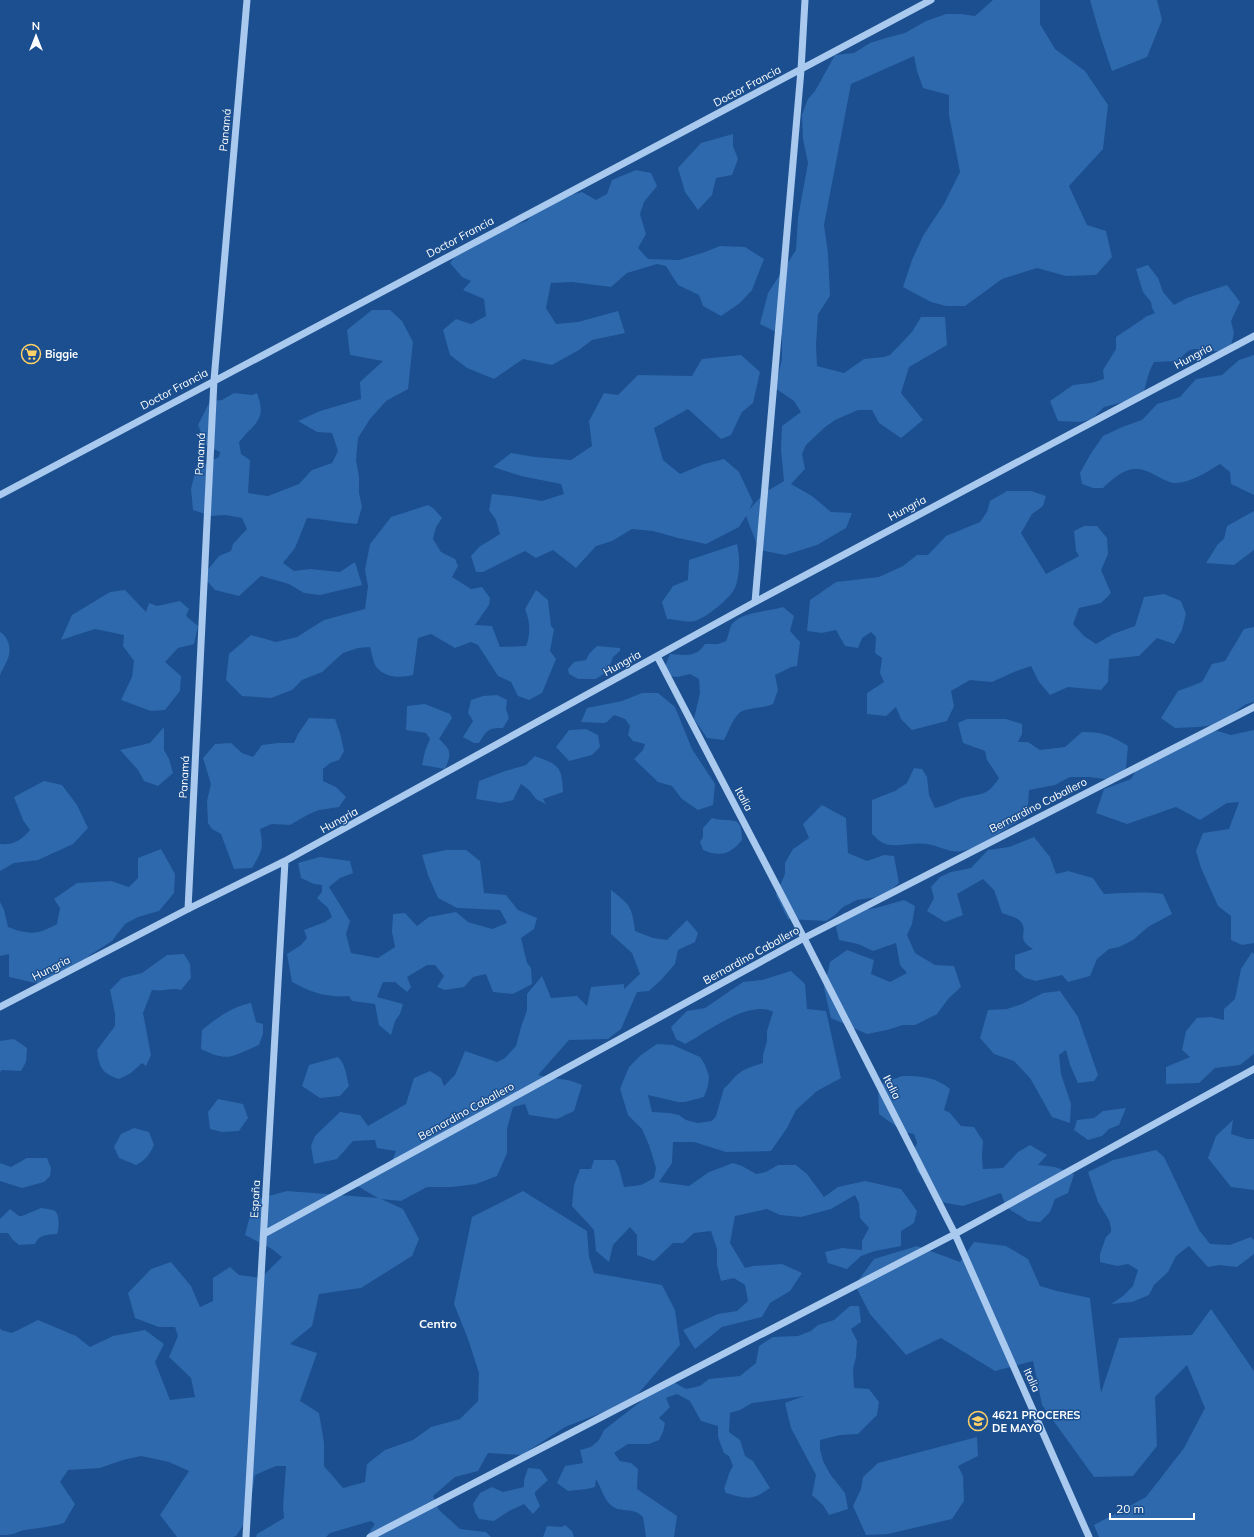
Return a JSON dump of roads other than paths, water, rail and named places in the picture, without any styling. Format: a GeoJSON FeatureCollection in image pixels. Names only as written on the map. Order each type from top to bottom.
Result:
{"type":"FeatureCollection","features":[{"type":"Feature","properties":{"kind":"street","name":"Panamá"},"geometry":{"type":"LineString","coordinates":[[188,909],[214,380],[247,0]]}},
{"type":"Feature","properties":{"kind":"street"},"geometry":{"type":"LineString","coordinates":[[755,602],[801,70],[805,0]]}},
{"type":"Feature","properties":{"kind":"street","name":"Doctor Francia"},"geometry":{"type":"LineString","coordinates":[[0,495],[931,0]]}},
{"type":"Feature","properties":{"kind":"street","name":"Hungria"},"geometry":{"type":"LineString","coordinates":[[0,1007],[188,909],[285,862],[755,602],[1254,336]]}},
{"type":"Feature","properties":{"kind":"street","name":"Italia"},"geometry":{"type":"LineString","coordinates":[[657,656],[804,938],[955,1234],[1089,1537]]}},
{"type":"Feature","properties":{"kind":"street","name":"Bernardino Caballero"},"geometry":{"type":"LineString","coordinates":[[264,1234],[804,938],[1254,707]]}},
{"type":"Feature","properties":{"kind":"street","name":"España"},"geometry":{"type":"LineString","coordinates":[[246,1537],[285,862]]}},
{"type":"Feature","properties":{"kind":"street"},"geometry":{"type":"LineString","coordinates":[[370,1537],[955,1234],[1254,1069]]}},
{"type":"Feature","properties":{"kind":"place","name":"Biggie"},"geometry":{"type":"Point","coordinates":[31,354]}},
{"type":"Feature","properties":{"kind":"place","name":"4621 PROCERES DE MAYO"},"geometry":{"type":"Point","coordinates":[978,1421]}},
{"type":"Feature","properties":{"kind":"district","name":"Centro"},"geometry":{"type":"Point","coordinates":[438,1324]}}]}
